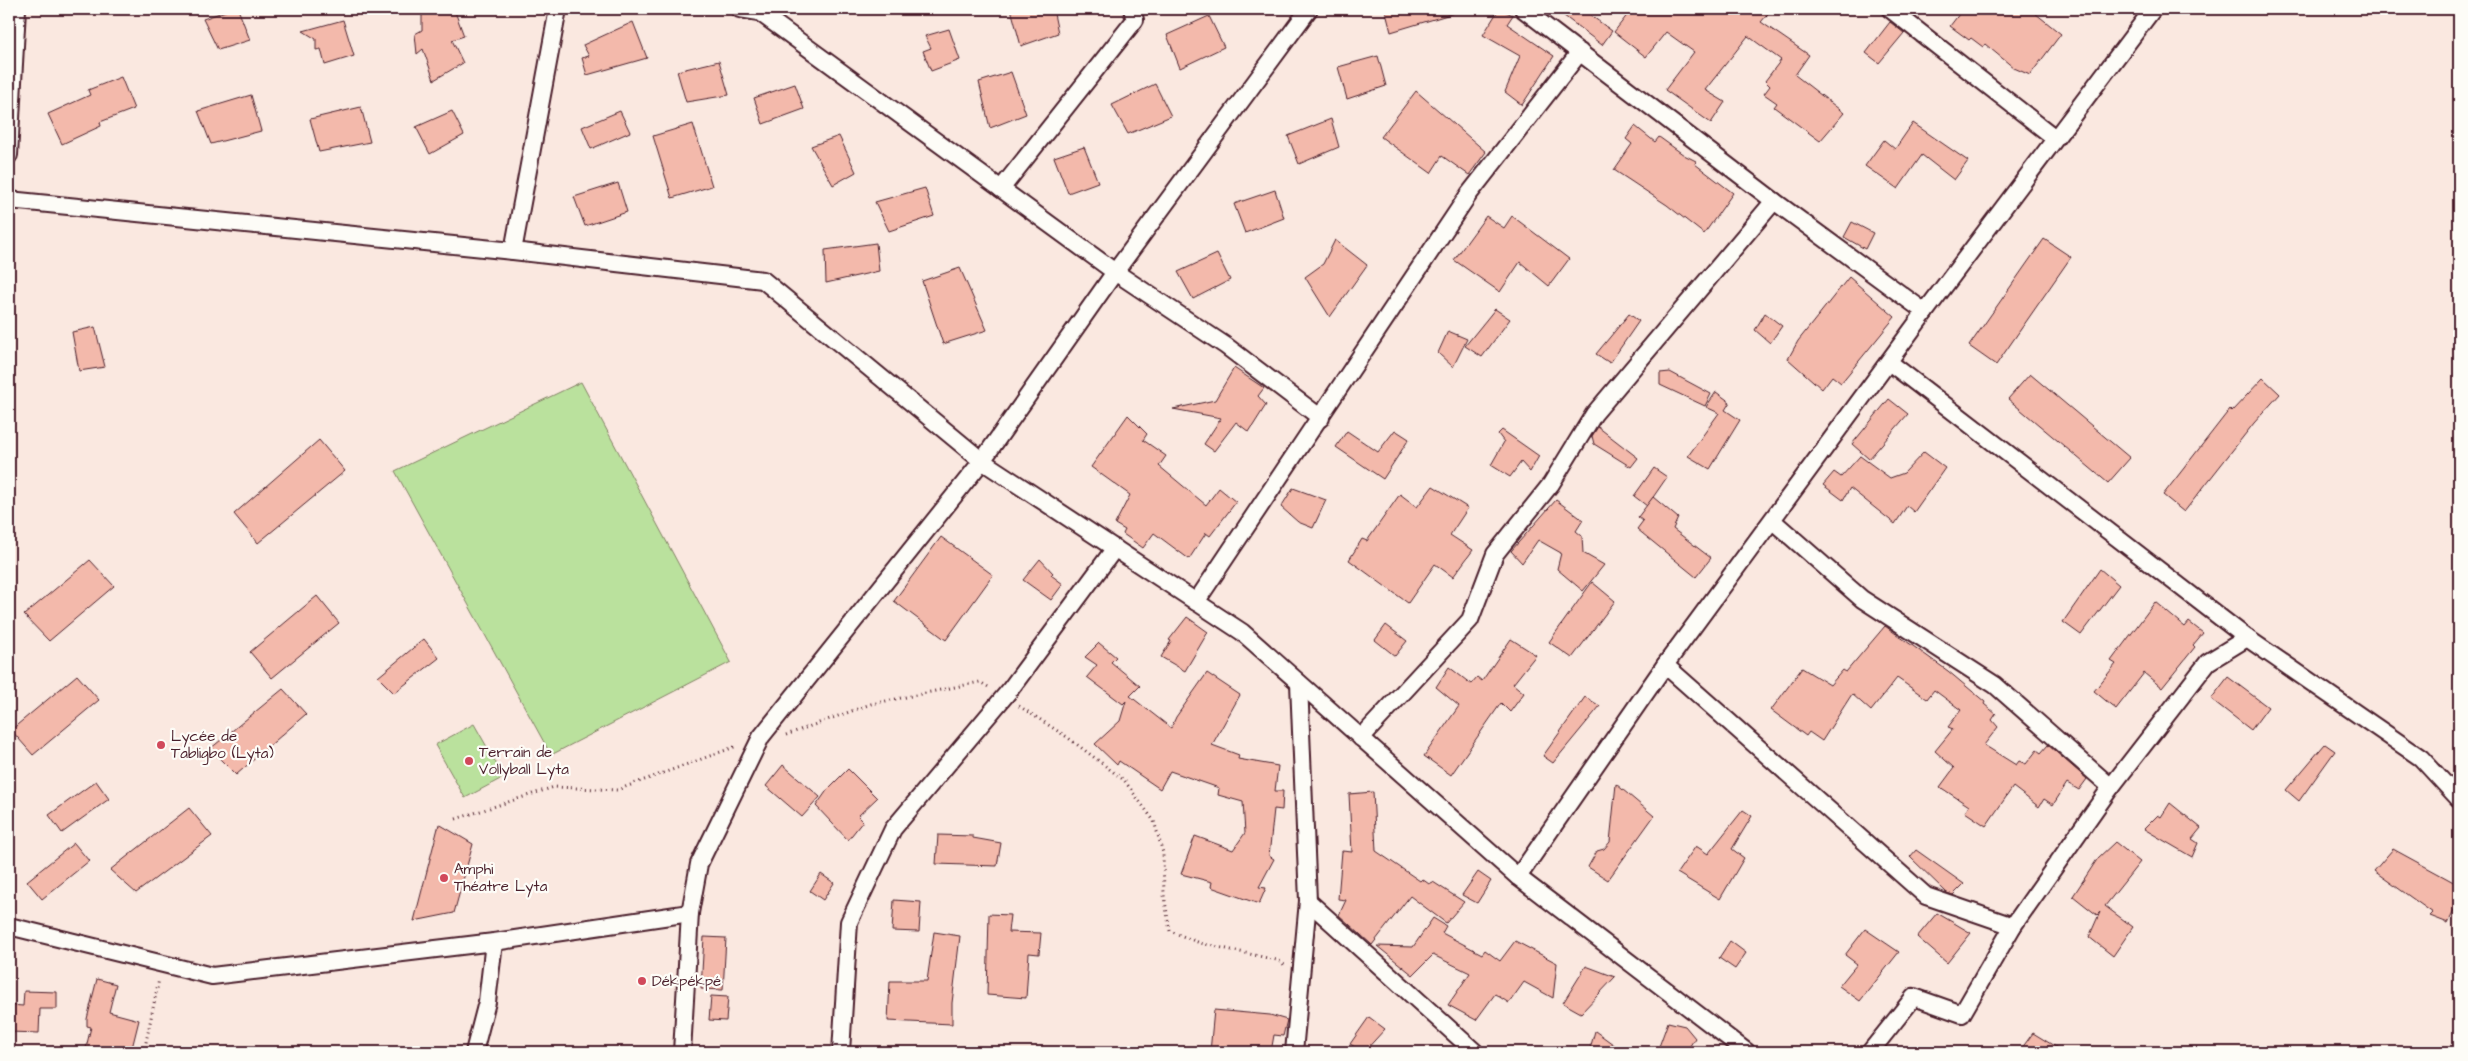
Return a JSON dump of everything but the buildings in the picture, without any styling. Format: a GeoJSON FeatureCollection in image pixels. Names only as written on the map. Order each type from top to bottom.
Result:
{"type":"FeatureCollection","features":[{"type":"Feature","properties":{"kind":"street"},"geometry":{"type":"LineString","coordinates":[[9,155],[12,35],[17,9]]}},
{"type":"Feature","properties":{"kind":"street"},"geometry":{"type":"LineString","coordinates":[[513,251],[558,9]]}},
{"type":"Feature","properties":{"kind":"street"},"geometry":{"type":"LineString","coordinates":[[740,9],[758,12],[1116,272],[1226,346],[1321,418]]}},
{"type":"Feature","properties":{"kind":"street"},"geometry":{"type":"LineString","coordinates":[[1001,189],[1135,20],[1132,9]]}},
{"type":"Feature","properties":{"kind":"street"},"geometry":{"type":"LineString","coordinates":[[682,1052],[690,912],[699,864],[760,737],[982,461],[1116,272],[1308,9]]}},
{"type":"Feature","properties":{"kind":"street"},"geometry":{"type":"LineString","coordinates":[[1523,9],[1925,312]]}},
{"type":"Feature","properties":{"kind":"street"},"geometry":{"type":"LineString","coordinates":[[1890,9],[2056,138]]}},
{"type":"Feature","properties":{"kind":"street"},"geometry":{"type":"LineString","coordinates":[[1518,877],[1665,665],[1773,521],[1925,312],[2153,9]]}},
{"type":"Feature","properties":{"kind":"street"},"geometry":{"type":"LineString","coordinates":[[1196,602],[1470,194],[1580,52]]}},
{"type":"Feature","properties":{"kind":"street"},"geometry":{"type":"LineString","coordinates":[[9,200],[513,251],[763,280],[982,461],[1242,632],[1518,877],[1747,1052]]}},
{"type":"Feature","properties":{"kind":"street"},"geometry":{"type":"LineString","coordinates":[[1362,738],[1470,620],[1495,554],[1551,484],[1594,414],[1774,200]]}},
{"type":"Feature","properties":{"kind":"street"},"geometry":{"type":"LineString","coordinates":[[1889,362],[2247,638],[2421,758],[2459,799]]}},
{"type":"Feature","properties":{"kind":"street"},"geometry":{"type":"LineString","coordinates":[[1773,521],[1862,599],[1995,685],[2111,787]]}},
{"type":"Feature","properties":{"kind":"street"},"geometry":{"type":"LineString","coordinates":[[841,1052],[849,922],[893,829],[1009,691],[1115,548]]}},
{"type":"Feature","properties":{"kind":"street"},"geometry":{"type":"LineString","coordinates":[[1870,1052],[1914,997],[1962,1014],[2013,926],[2111,787],[2208,662],[2247,638]]}},
{"type":"Feature","properties":{"kind":"street"},"geometry":{"type":"LineString","coordinates":[[1665,665],[1926,896],[2013,926]]}},
{"type":"Feature","properties":{"kind":"street"},"geometry":{"type":"LineString","coordinates":[[1294,1052],[1308,901],[1299,683]]}},
{"type":"Feature","properties":{"kind":"street"},"geometry":{"type":"LineString","coordinates":[[1308,901],[1475,1052]]}},
{"type":"Feature","properties":{"kind":"street"},"geometry":{"type":"LineString","coordinates":[[9,926],[212,976],[494,942],[690,912]]}},
{"type":"Feature","properties":{"kind":"street"},"geometry":{"type":"LineString","coordinates":[[474,1052],[487,1002],[494,942]]}},
{"type":"Feature","properties":{"kind":"path"},"geometry":{"type":"LineString","coordinates":[[144,1052],[162,964]]}},
{"type":"Feature","properties":{"kind":"green space"},"geometry":{"type":"Polygon","coordinates":[[[581,382],[731,662],[551,755],[395,471],[581,382]]]}},
{"type":"Feature","properties":{"kind":"green space","name":"Terrain de Vollyball Lyta"},"geometry":{"type":"Polygon","coordinates":[[[474,724],[504,777],[465,798],[435,745],[474,724]]]}},
{"type":"Feature","properties":{"kind":"place","name":"Lycée de Tabligbo (Lyta)"},"geometry":{"type":"Point","coordinates":[161,745]}},
{"type":"Feature","properties":{"kind":"place","name":"Terrain de Vollyball Lyta"},"geometry":{"type":"Point","coordinates":[469,761]}},
{"type":"Feature","properties":{"kind":"place","name":"Amphi Théatre Lyta"},"geometry":{"type":"Point","coordinates":[444,878]}},
{"type":"Feature","properties":{"kind":"place","name":"Dékpékpé"},"geometry":{"type":"Point","coordinates":[642,981]}}]}
